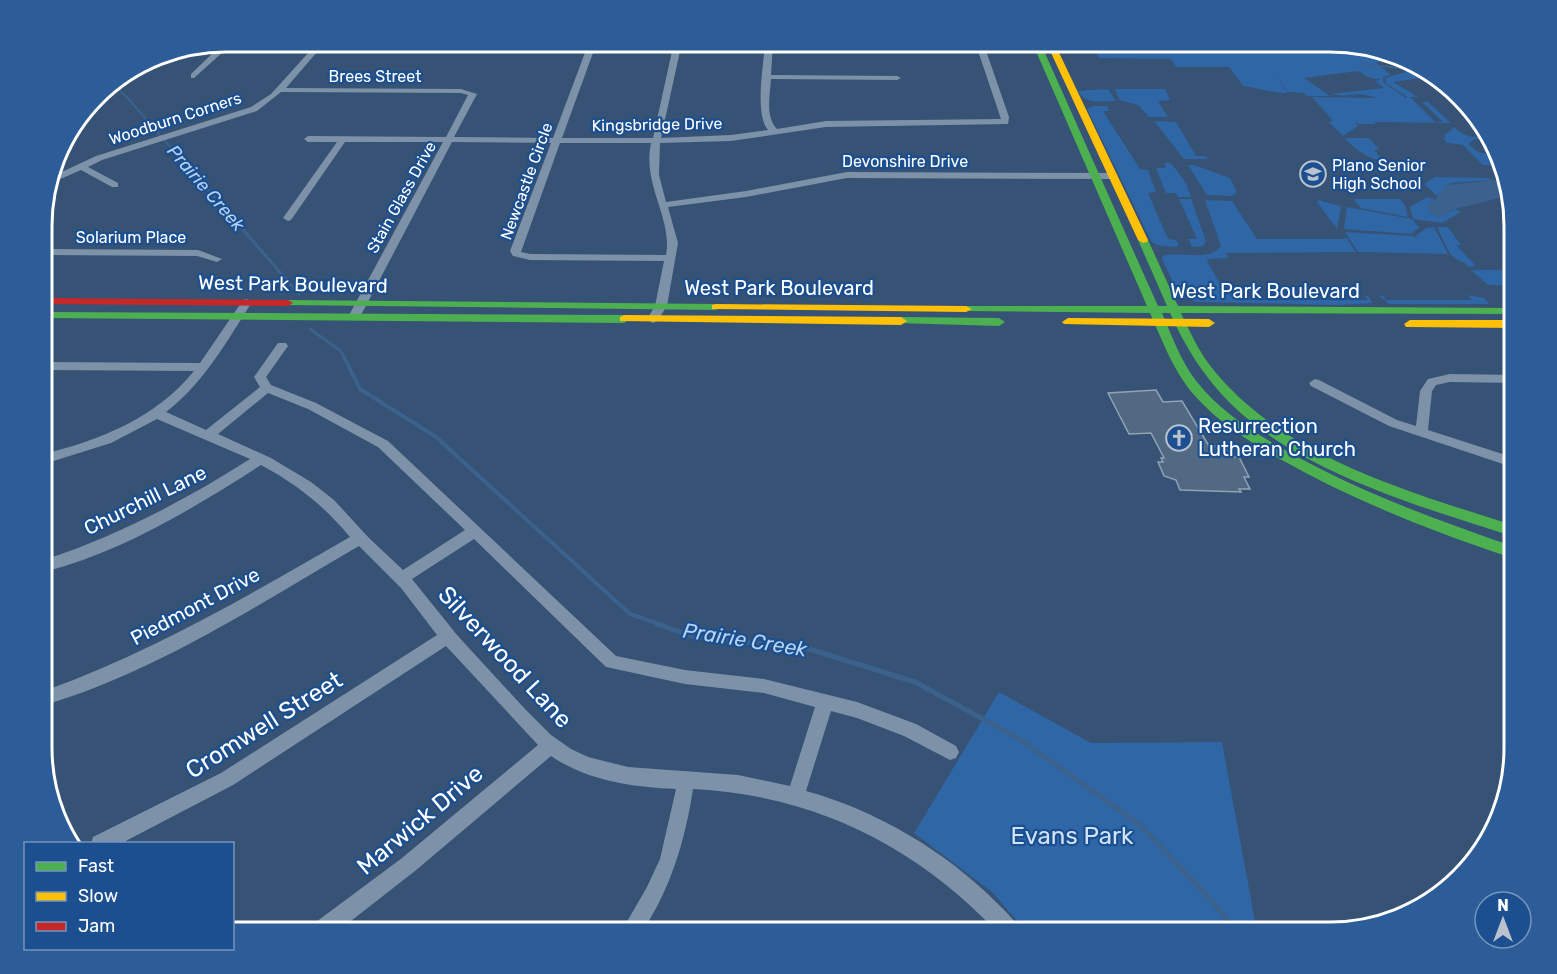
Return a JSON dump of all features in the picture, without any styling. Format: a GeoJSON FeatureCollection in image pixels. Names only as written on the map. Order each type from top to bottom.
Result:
{"type":"FeatureCollection","features":[{"type":"Feature","properties":{"kind":"main road"},"geometry":{"type":"LineString","coordinates":[[1041,52],[1158,317],[1179,363],[1191,382],[1226,417],[1251,437],[1332,484],[1393,509],[1504,549]]}},
{"type":"Feature","properties":{"kind":"main road"},"geometry":{"type":"LineString","coordinates":[[1055,52],[1179,317],[1200,360],[1213,377],[1271,429],[1329,462],[1401,493],[1504,528]]}},
{"type":"Feature","properties":{"kind":"main road"},"geometry":{"type":"LineString","coordinates":[[1128,250],[1148,250]]}},
{"type":"Feature","properties":{"kind":"main road","name":"West Park Boulevard"},"geometry":{"type":"LineString","coordinates":[[52,301],[661,306],[1158,317]]}},
{"type":"Feature","properties":{"kind":"main road","name":"West Park Boulevard"},"geometry":{"type":"LineString","coordinates":[[52,315],[653,319],[1179,317],[1504,311]]}},
{"type":"Feature","properties":{"kind":"main road","name":"West Park Boulevard"},"geometry":{"type":"LineString","coordinates":[[1179,317],[1504,324]]}},
{"type":"Feature","properties":{"kind":"street","name":"Kingsbridge Drive"},"geometry":{"type":"LineString","coordinates":[[308,139],[710,140],[826,124],[1005,122],[983,52]]}},
{"type":"Feature","properties":{"kind":"street"},"geometry":{"type":"LineString","coordinates":[[194,76],[218,53]]}},
{"type":"Feature","properties":{"kind":"street","name":"Woodburn Corners"},"geometry":{"type":"LineString","coordinates":[[60,176],[80,166],[254,109],[268,101],[312,53]]}},
{"type":"Feature","properties":{"kind":"street","name":"Newcastle Circle"},"geometry":{"type":"LineString","coordinates":[[589,53],[515,251],[517,254],[530,257],[670,258]]}},
{"type":"Feature","properties":{"kind":"street"},"geometry":{"type":"LineString","coordinates":[[653,319],[661,306],[670,258],[671,232],[653,169],[656,141],[676,53]]}},
{"type":"Feature","properties":{"kind":"street"},"geometry":{"type":"LineString","coordinates":[[768,53],[765,119],[774,131]]}},
{"type":"Feature","properties":{"kind":"street"},"geometry":{"type":"LineString","coordinates":[[766,77],[897,78]]}},
{"type":"Feature","properties":{"kind":"street","name":"Brees Street"},"geometry":{"type":"LineString","coordinates":[[279,90],[471,93]]}},
{"type":"Feature","properties":{"kind":"street","name":"Stain Glass Drive"},"geometry":{"type":"LineString","coordinates":[[354,317],[450,140],[472,96],[471,93]]}},
{"type":"Feature","properties":{"kind":"street"},"geometry":{"type":"LineString","coordinates":[[288,218],[343,139]]}},
{"type":"Feature","properties":{"kind":"street"},"geometry":{"type":"LineString","coordinates":[[80,166],[115,185]]}},
{"type":"Feature","properties":{"kind":"street","name":"Devonshire Drive"},"geometry":{"type":"LineString","coordinates":[[663,205],[746,194],[847,175],[1113,176]]}},
{"type":"Feature","properties":{"kind":"street","name":"Solarium Place"},"geometry":{"type":"LineString","coordinates":[[52,252],[198,253],[217,259]]}},
{"type":"Feature","properties":{"kind":"street"},"geometry":{"type":"LineString","coordinates":[[52,457],[93,445],[158,414],[203,368],[247,302]]}},
{"type":"Feature","properties":{"kind":"street"},"geometry":{"type":"LineString","coordinates":[[282,346],[260,377],[267,388],[312,406],[383,444],[612,662],[685,677],[764,686],[857,710],[910,730],[950,752]]}},
{"type":"Feature","properties":{"kind":"street"},"geometry":{"type":"LineString","coordinates":[[52,366],[203,368]]}},
{"type":"Feature","properties":{"kind":"street"},"geometry":{"type":"LineString","coordinates":[[1421,433],[1426,391],[1432,382],[1450,378],[1504,379]]}},
{"type":"Feature","properties":{"kind":"street"},"geometry":{"type":"LineString","coordinates":[[1315,383],[1376,415],[1421,433],[1504,459]]}},
{"type":"Feature","properties":{"kind":"street"},"geometry":{"type":"LineString","coordinates":[[207,436],[267,388]]}},
{"type":"Feature","properties":{"kind":"street","name":"Silverwood Lane"},"geometry":{"type":"LineString","coordinates":[[158,414],[287,472],[307,484],[327,501],[360,538],[402,578],[448,636],[539,736],[572,758],[598,770],[641,779],[686,779],[738,784],[796,795],[818,802],[895,840],[964,886],[1002,921]]}},
{"type":"Feature","properties":{"kind":"street","name":"Churchill Lane"},"geometry":{"type":"LineString","coordinates":[[52,563],[94,549],[143,528],[222,484],[259,459]]}},
{"type":"Feature","properties":{"kind":"street"},"geometry":{"type":"LineString","coordinates":[[402,578],[475,531]]}},
{"type":"Feature","properties":{"kind":"street","name":"Piedmont Drive"},"geometry":{"type":"LineString","coordinates":[[52,695],[96,679],[173,643],[360,538]]}},
{"type":"Feature","properties":{"kind":"street","name":"Cromwell Street"},"geometry":{"type":"LineString","coordinates":[[102,842],[227,779],[448,636]]}},
{"type":"Feature","properties":{"kind":"street"},"geometry":{"type":"LineString","coordinates":[[796,795],[825,702]]}},
{"type":"Feature","properties":{"kind":"street","name":"Marwick Drive"},"geometry":{"type":"LineString","coordinates":[[332,922],[454,828],[551,745]]}},
{"type":"Feature","properties":{"kind":"street"},"geometry":{"type":"LineString","coordinates":[[639,922],[652,901],[669,864],[678,833],[686,779]]}},
{"type":"Feature","properties":{"kind":"green space"},"geometry":{"type":"Polygon","coordinates":[[[1096,52],[1331,52],[1376,58],[1382,62],[1376,62],[1391,75],[1383,77],[1383,82],[1406,98],[1386,83],[1385,78],[1407,71],[1421,78],[1393,82],[1418,97],[1410,97],[1435,122],[1443,122],[1422,102],[1428,102],[1451,123],[1374,122],[1376,124],[1359,124],[1355,122],[1358,126],[1343,136],[1329,122],[1333,121],[1312,97],[1379,98],[1360,94],[1347,96],[1329,94],[1384,88],[1375,81],[1381,80],[1368,77],[1358,71],[1304,78],[1330,96],[1307,96],[1304,93],[1287,92],[1273,67],[1287,93],[1243,86],[1229,67],[1176,67],[1171,59],[1099,58],[1096,52]]]}},
{"type":"Feature","properties":{"kind":"green space"},"geometry":{"type":"Polygon","coordinates":[[[1108,89],[1116,101],[1089,100],[1078,91],[1108,89]]]}},
{"type":"Feature","properties":{"kind":"green space"},"geometry":{"type":"Polygon","coordinates":[[[1115,89],[1165,89],[1170,100],[1158,101],[1168,117],[1149,117],[1138,105],[1119,100],[1115,89]]]}},
{"type":"Feature","properties":{"kind":"green space"},"geometry":{"type":"Polygon","coordinates":[[[1094,106],[1107,106],[1109,111],[1103,111],[1140,169],[1148,170],[1156,192],[1148,193],[1168,239],[1176,240],[1179,245],[1177,247],[1157,245],[1151,241],[1087,109],[1094,106]]]}},
{"type":"Feature","properties":{"kind":"green space"},"geometry":{"type":"Polygon","coordinates":[[[1154,121],[1176,122],[1196,156],[1206,156],[1208,159],[1184,159],[1154,121]]]}},
{"type":"Feature","properties":{"kind":"green space"},"geometry":{"type":"Polygon","coordinates":[[[1454,127],[1468,136],[1480,137],[1481,140],[1475,139],[1468,144],[1478,152],[1489,154],[1493,166],[1483,165],[1463,145],[1447,143],[1444,136],[1454,127]]]}},
{"type":"Feature","properties":{"kind":"green space"},"geometry":{"type":"Polygon","coordinates":[[[1345,138],[1369,138],[1379,149],[1374,150],[1383,160],[1394,162],[1386,162],[1366,155],[1345,138]]]}},
{"type":"Feature","properties":{"kind":"green space"},"geometry":{"type":"Polygon","coordinates":[[[1164,163],[1171,163],[1186,183],[1191,197],[1178,197],[1176,193],[1166,193],[1156,168],[1166,168],[1164,163]]]}},
{"type":"Feature","properties":{"kind":"green space"},"geometry":{"type":"Polygon","coordinates":[[[1188,165],[1230,178],[1237,192],[1232,196],[1207,195],[1188,165]]]}},
{"type":"Feature","properties":{"kind":"green space"},"geometry":{"type":"Polygon","coordinates":[[[1435,177],[1494,180],[1450,183],[1437,196],[1424,184],[1435,177]]]}},
{"type":"Feature","properties":{"kind":"green space"},"geometry":{"type":"Polygon","coordinates":[[[1427,197],[1435,200],[1428,206],[1447,213],[1455,209],[1461,212],[1442,223],[1413,219],[1410,207],[1427,197]]]}},
{"type":"Feature","properties":{"kind":"green space"},"geometry":{"type":"Polygon","coordinates":[[[1179,199],[1191,199],[1206,241],[1203,246],[1192,247],[1188,239],[1197,239],[1179,199]]]}},
{"type":"Feature","properties":{"kind":"green space"},"geometry":{"type":"Polygon","coordinates":[[[1353,199],[1400,199],[1405,205],[1408,217],[1361,208],[1353,199]]]}},
{"type":"Feature","properties":{"kind":"green space"},"geometry":{"type":"Polygon","coordinates":[[[1205,200],[1232,201],[1257,239],[1343,239],[1346,237],[1356,252],[1226,253],[1228,258],[1207,261],[1225,292],[1239,295],[1242,300],[1368,300],[1365,296],[1367,295],[1373,303],[1340,305],[1196,302],[1179,295],[1162,259],[1163,256],[1209,254],[1221,246],[1205,200]]]}},
{"type":"Feature","properties":{"kind":"green space"},"geometry":{"type":"Polygon","coordinates":[[[1318,200],[1341,206],[1337,229],[1317,202],[1318,200]]]}},
{"type":"Feature","properties":{"kind":"green space"},"geometry":{"type":"Polygon","coordinates":[[[1347,207],[1412,219],[1419,228],[1411,234],[1344,229],[1347,207]]]}},
{"type":"Feature","properties":{"kind":"green space"},"geometry":{"type":"Polygon","coordinates":[[[1434,227],[1448,254],[1358,252],[1345,232],[1413,236],[1419,240],[1415,236],[1427,228],[1434,227]]]}},
{"type":"Feature","properties":{"kind":"green space"},"geometry":{"type":"Polygon","coordinates":[[[1437,227],[1448,227],[1461,245],[1456,245],[1476,266],[1469,267],[1453,256],[1447,249],[1437,227]]]}},
{"type":"Feature","properties":{"kind":"green space"},"geometry":{"type":"Polygon","coordinates":[[[1471,270],[1504,272],[1504,286],[1488,285],[1471,270]]]}},
{"type":"Feature","properties":{"kind":"green space"},"geometry":{"type":"Polygon","coordinates":[[[1468,295],[1484,298],[1489,304],[1389,304],[1379,296],[1383,296],[1386,300],[1472,300],[1468,295]]]}},
{"type":"Feature","properties":{"kind":"green space","name":"Evans Park"},"geometry":{"type":"Polygon","coordinates":[[[999,692],[1091,743],[1222,742],[1255,921],[1017,921],[993,893],[914,833],[999,692]]]}},
{"type":"Feature","properties":{"kind":"shaded area"},"geometry":{"type":"Polygon","coordinates":[[[1494,180],[1498,182],[1502,197],[1452,210],[1440,217],[1429,211],[1428,206],[1446,185],[1494,180]]]}},
{"type":"Feature","properties":{"kind":"building","name":"Resurrection Lutheran Church"},"geometry":{"type":"Polygon","coordinates":[[[1156,390],[1163,402],[1182,401],[1209,446],[1220,446],[1222,450],[1231,450],[1234,457],[1239,457],[1249,477],[1244,477],[1250,489],[1239,489],[1241,492],[1180,490],[1176,480],[1164,476],[1158,462],[1163,462],[1161,458],[1164,458],[1151,433],[1129,434],[1108,393],[1156,390]]]}},
{"type":"Feature","properties":{"kind":"waterway"},"geometry":{"type":"LineString","coordinates":[[1362,64],[1379,66]]}},
{"type":"Feature","properties":{"kind":"waterway"},"geometry":{"type":"LineString","coordinates":[[1382,66],[1402,69]]}},
{"type":"Feature","properties":{"kind":"waterway","name":"Prairie Creek"},"geometry":{"type":"LineString","coordinates":[[119,90],[178,156]]}},
{"type":"Feature","properties":{"kind":"waterway","name":"Prairie Creek"},"geometry":{"type":"LineString","coordinates":[[177,154],[299,294]]}},
{"type":"Feature","properties":{"kind":"waterway","name":"Prairie Creek"},"geometry":{"type":"LineString","coordinates":[[310,329],[341,351],[360,389],[436,437],[630,614],[662,625]]}},
{"type":"Feature","properties":{"kind":"waterway","name":"Prairie Creek"},"geometry":{"type":"LineString","coordinates":[[657,624],[694,637],[806,648],[915,682],[1018,738],[1140,825],[1228,921]]}},
{"type":"Feature","properties":{"kind":"traffic: fast"},"geometry":{"type":"LineString","coordinates":[[1041,52],[1171,347],[1185,374],[1200,394],[1219,413],[1253,437],[1333,482],[1393,508],[1504,549]]}},
{"type":"Feature","properties":{"kind":"traffic: fast"},"geometry":{"type":"LineString","coordinates":[[1143,240],[1198,357],[1236,402],[1270,428],[1308,452],[1349,472],[1434,505],[1504,528]]}},
{"type":"Feature","properties":{"kind":"traffic: fast"},"geometry":{"type":"LineString","coordinates":[[288,303],[716,307]]}},
{"type":"Feature","properties":{"kind":"traffic: fast"},"geometry":{"type":"LineString","coordinates":[[966,309],[1504,311]]}},
{"type":"Feature","properties":{"kind":"traffic: fast"},"geometry":{"type":"LineString","coordinates":[[52,315],[624,319]]}},
{"type":"Feature","properties":{"kind":"traffic: fast"},"geometry":{"type":"LineString","coordinates":[[901,321],[999,322]]}},
{"type":"Feature","properties":{"kind":"traffic: slow"},"geometry":{"type":"LineString","coordinates":[[1055,52],[1143,240]]}},
{"type":"Feature","properties":{"kind":"traffic: slow"},"geometry":{"type":"LineString","coordinates":[[716,307],[966,309]]}},
{"type":"Feature","properties":{"kind":"traffic: slow"},"geometry":{"type":"LineString","coordinates":[[624,319],[901,321]]}},
{"type":"Feature","properties":{"kind":"traffic: slow"},"geometry":{"type":"LineString","coordinates":[[1068,322],[1209,323]]}},
{"type":"Feature","properties":{"kind":"traffic: slow"},"geometry":{"type":"LineString","coordinates":[[1410,324],[1504,324]]}},
{"type":"Feature","properties":{"kind":"traffic: jam"},"geometry":{"type":"LineString","coordinates":[[52,301],[288,303]]}},
{"type":"Feature","properties":{"kind":"place","name":"Plano Senior High School"},"geometry":{"type":"Point","coordinates":[1313,174]}},
{"type":"Feature","properties":{"kind":"place","name":"Resurrection Lutheran Church"},"geometry":{"type":"Point","coordinates":[1179,438]}}]}
